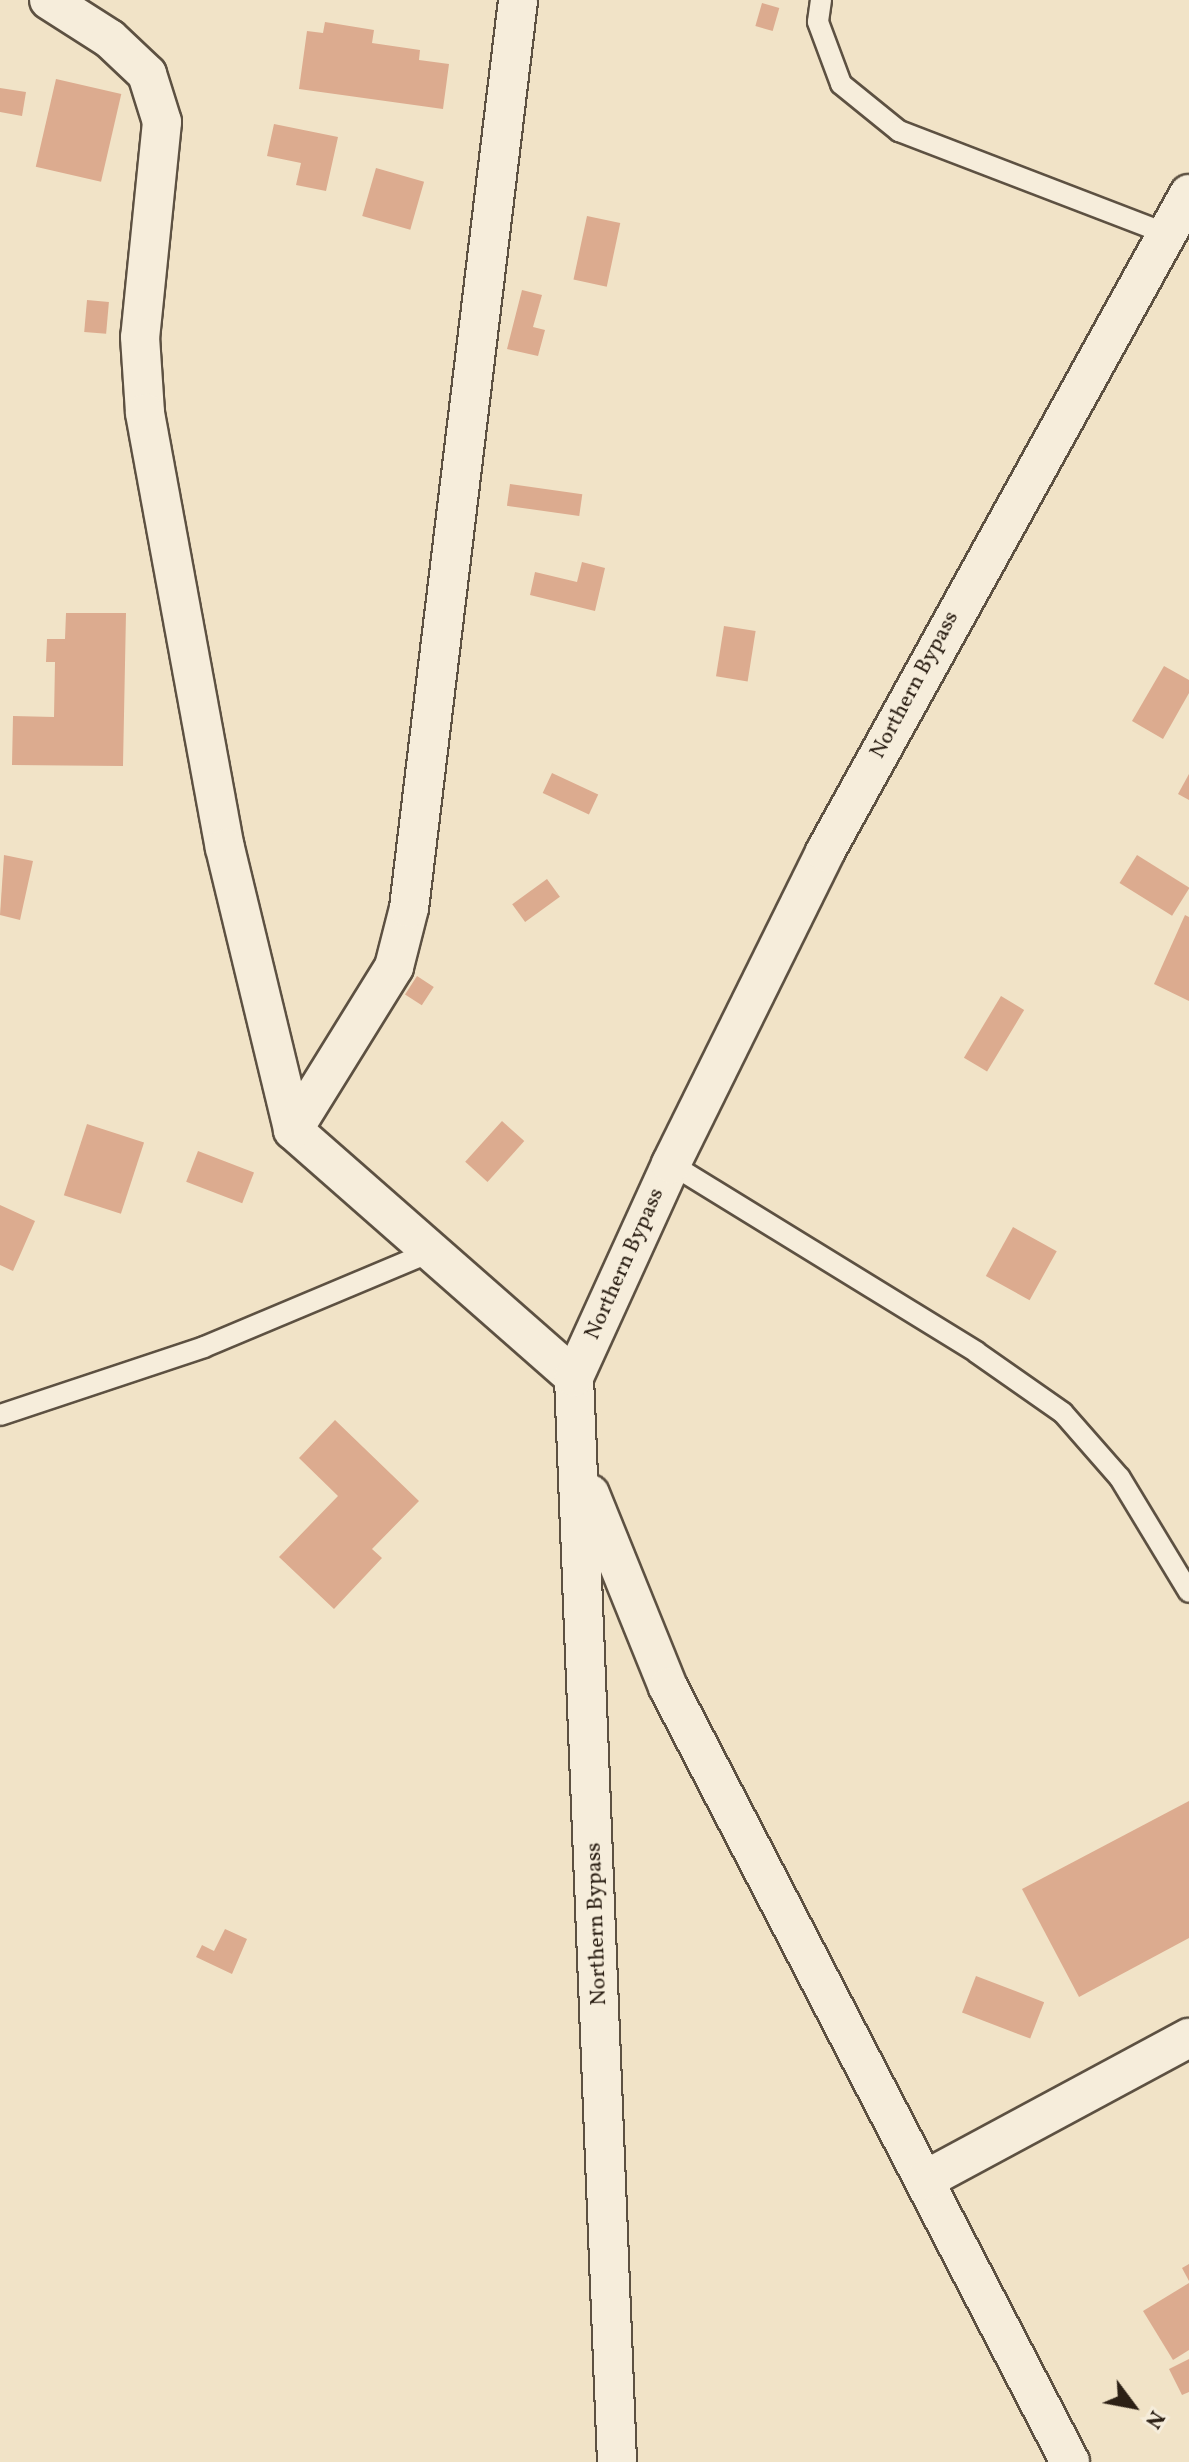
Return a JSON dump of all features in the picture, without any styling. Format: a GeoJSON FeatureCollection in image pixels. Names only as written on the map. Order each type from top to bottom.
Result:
{"type":"FeatureCollection","features":[{"type":"Feature","properties":{"kind":"street"},"geometry":{"type":"LineString","coordinates":[[49,0],[110,39],[147,74],[162,122],[140,337],[145,413],[225,848],[293,1130],[574,1377]]}},
{"type":"Feature","properties":{"kind":"street"},"geometry":{"type":"LineString","coordinates":[[293,1130],[394,967],[409,908],[518,0]]}},
{"type":"Feature","properties":{"kind":"street","name":"Northern Bypass"},"geometry":{"type":"LineString","coordinates":[[617,2462],[581,1473],[572,1417],[574,1377],[671,1164],[832,838],[1189,194]]}},
{"type":"Feature","properties":{"kind":"street"},"geometry":{"type":"LineString","coordinates":[[581,1473],[668,1687],[1070,2462]]}},
{"type":"Feature","properties":{"kind":"street"},"geometry":{"type":"LineString","coordinates":[[925,2180],[1189,2038]]}},
{"type":"Feature","properties":{"kind":"lane"},"geometry":{"type":"LineString","coordinates":[[821,0],[818,22],[841,84],[899,131],[1165,233]]}},
{"type":"Feature","properties":{"kind":"lane"},"geometry":{"type":"LineString","coordinates":[[671,1164],[976,1352],[1063,1413],[1120,1478],[1189,1592]]}},
{"type":"Feature","properties":{"kind":"lane"},"geometry":{"type":"LineString","coordinates":[[0,1415],[204,1347],[432,1251]]}},
{"type":"Feature","properties":{"kind":"building"},"geometry":{"type":"Polygon","coordinates":[[[762,3],[779,8],[773,31],[755,26],[762,3]]]}},
{"type":"Feature","properties":{"kind":"building"},"geometry":{"type":"Polygon","coordinates":[[[325,22],[374,30],[372,43],[420,50],[419,60],[449,64],[443,109],[299,89],[307,31],[323,33],[325,22]]]}},
{"type":"Feature","properties":{"kind":"building"},"geometry":{"type":"Polygon","coordinates":[[[56,79],[121,94],[101,182],[36,167],[56,79]]]}},
{"type":"Feature","properties":{"kind":"building"},"geometry":{"type":"Polygon","coordinates":[[[0,88],[26,92],[22,116],[0,112],[0,88]]]}},
{"type":"Feature","properties":{"kind":"building"},"geometry":{"type":"Polygon","coordinates":[[[274,124],[338,137],[326,191],[296,185],[301,163],[267,156],[274,124]]]}},
{"type":"Feature","properties":{"kind":"building"},"geometry":{"type":"Polygon","coordinates":[[[376,168],[424,182],[410,230],[362,216],[376,168]]]}},
{"type":"Feature","properties":{"kind":"building"},"geometry":{"type":"Polygon","coordinates":[[[587,216],[620,223],[607,287],[573,280],[587,216]]]}},
{"type":"Feature","properties":{"kind":"building"},"geometry":{"type":"Polygon","coordinates":[[[522,290],[542,295],[533,327],[545,330],[538,356],[507,349],[522,290]]]}},
{"type":"Feature","properties":{"kind":"building"},"geometry":{"type":"Polygon","coordinates":[[[87,300],[109,302],[106,334],[84,332],[87,300]]]}},
{"type":"Feature","properties":{"kind":"building"},"geometry":{"type":"Polygon","coordinates":[[[510,484],[582,494],[579,516],[507,506],[510,484]]]}},
{"type":"Feature","properties":{"kind":"building"},"geometry":{"type":"Polygon","coordinates":[[[582,562],[605,568],[595,611],[530,595],[535,572],[577,582],[582,562]]]}},
{"type":"Feature","properties":{"kind":"building"},"geometry":{"type":"Polygon","coordinates":[[[66,613],[126,613],[123,766],[12,765],[13,716],[54,717],[55,662],[46,662],[47,639],[65,639],[66,613]]]}},
{"type":"Feature","properties":{"kind":"building"},"geometry":{"type":"Polygon","coordinates":[[[724,626],[756,631],[748,681],[716,676],[724,626]]]}},
{"type":"Feature","properties":{"kind":"building"},"geometry":{"type":"Polygon","coordinates":[[[1164,666],[1189,680],[1189,693],[1163,739],[1132,721],[1164,666]]]}},
{"type":"Feature","properties":{"kind":"building"},"geometry":{"type":"Polygon","coordinates":[[[552,773],[598,795],[589,814],[543,793],[552,773]]]}},
{"type":"Feature","properties":{"kind":"building"},"geometry":{"type":"Polygon","coordinates":[[[1189,774],[1189,800],[1178,794],[1189,774]]]}},
{"type":"Feature","properties":{"kind":"building"},"geometry":{"type":"Polygon","coordinates":[[[4,855],[33,861],[20,920],[0,915],[4,855]]]}},
{"type":"Feature","properties":{"kind":"building"},"geometry":{"type":"Polygon","coordinates":[[[1137,855],[1189,887],[1172,916],[1120,883],[1137,855]]]}},
{"type":"Feature","properties":{"kind":"building"},"geometry":{"type":"Polygon","coordinates":[[[547,879],[560,897],[525,922],[512,904],[547,879]]]}},
{"type":"Feature","properties":{"kind":"building"},"geometry":{"type":"Polygon","coordinates":[[[1185,915],[1189,917],[1189,1001],[1154,984],[1185,915]]]}},
{"type":"Feature","properties":{"kind":"building"},"geometry":{"type":"Polygon","coordinates":[[[417,976],[434,987],[422,1005],[405,994],[417,976]]]}},
{"type":"Feature","properties":{"kind":"building"},"geometry":{"type":"Polygon","coordinates":[[[1001,996],[1024,1010],[987,1072],[964,1058],[1001,996]]]}},
{"type":"Feature","properties":{"kind":"building"},"geometry":{"type":"Polygon","coordinates":[[[502,1121],[524,1141],[487,1182],[465,1162],[502,1121]]]}},
{"type":"Feature","properties":{"kind":"building"},"geometry":{"type":"Polygon","coordinates":[[[87,1124],[144,1143],[121,1214],[64,1195],[87,1124]]]}},
{"type":"Feature","properties":{"kind":"building"},"geometry":{"type":"Polygon","coordinates":[[[198,1151],[254,1173],[242,1203],[186,1182],[198,1151]]]}},
{"type":"Feature","properties":{"kind":"building"},"geometry":{"type":"Polygon","coordinates":[[[0,1205],[35,1221],[13,1271],[0,1265],[0,1205]]]}},
{"type":"Feature","properties":{"kind":"building"},"geometry":{"type":"Polygon","coordinates":[[[1013,1227],[1057,1251],[1030,1300],[986,1276],[1013,1227]]]}},
{"type":"Feature","properties":{"kind":"building"},"geometry":{"type":"Polygon","coordinates":[[[335,1420],[419,1501],[372,1549],[382,1558],[334,1609],[279,1557],[338,1496],[299,1458],[335,1420]]]}},
{"type":"Feature","properties":{"kind":"building"},"geometry":{"type":"Polygon","coordinates":[[[1189,1801],[1189,1938],[1079,1997],[1022,1889],[1189,1801]]]}},
{"type":"Feature","properties":{"kind":"building"},"geometry":{"type":"Polygon","coordinates":[[[225,1929],[247,1939],[232,1974],[196,1957],[202,1945],[214,1951],[225,1929]]]}},
{"type":"Feature","properties":{"kind":"building"},"geometry":{"type":"Polygon","coordinates":[[[976,1976],[1044,2002],[1030,2039],[962,2012],[976,1976]]]}},
{"type":"Feature","properties":{"kind":"building"},"geometry":{"type":"Polygon","coordinates":[[[1189,2264],[1189,2281],[1182,2268],[1189,2264]]]}},
{"type":"Feature","properties":{"kind":"building"},"geometry":{"type":"Polygon","coordinates":[[[1189,2283],[1189,2350],[1173,2360],[1143,2311],[1189,2283]]]}},
{"type":"Feature","properties":{"kind":"building"},"geometry":{"type":"Polygon","coordinates":[[[1189,2359],[1189,2392],[1182,2395],[1169,2369],[1189,2359]]]}}]}
